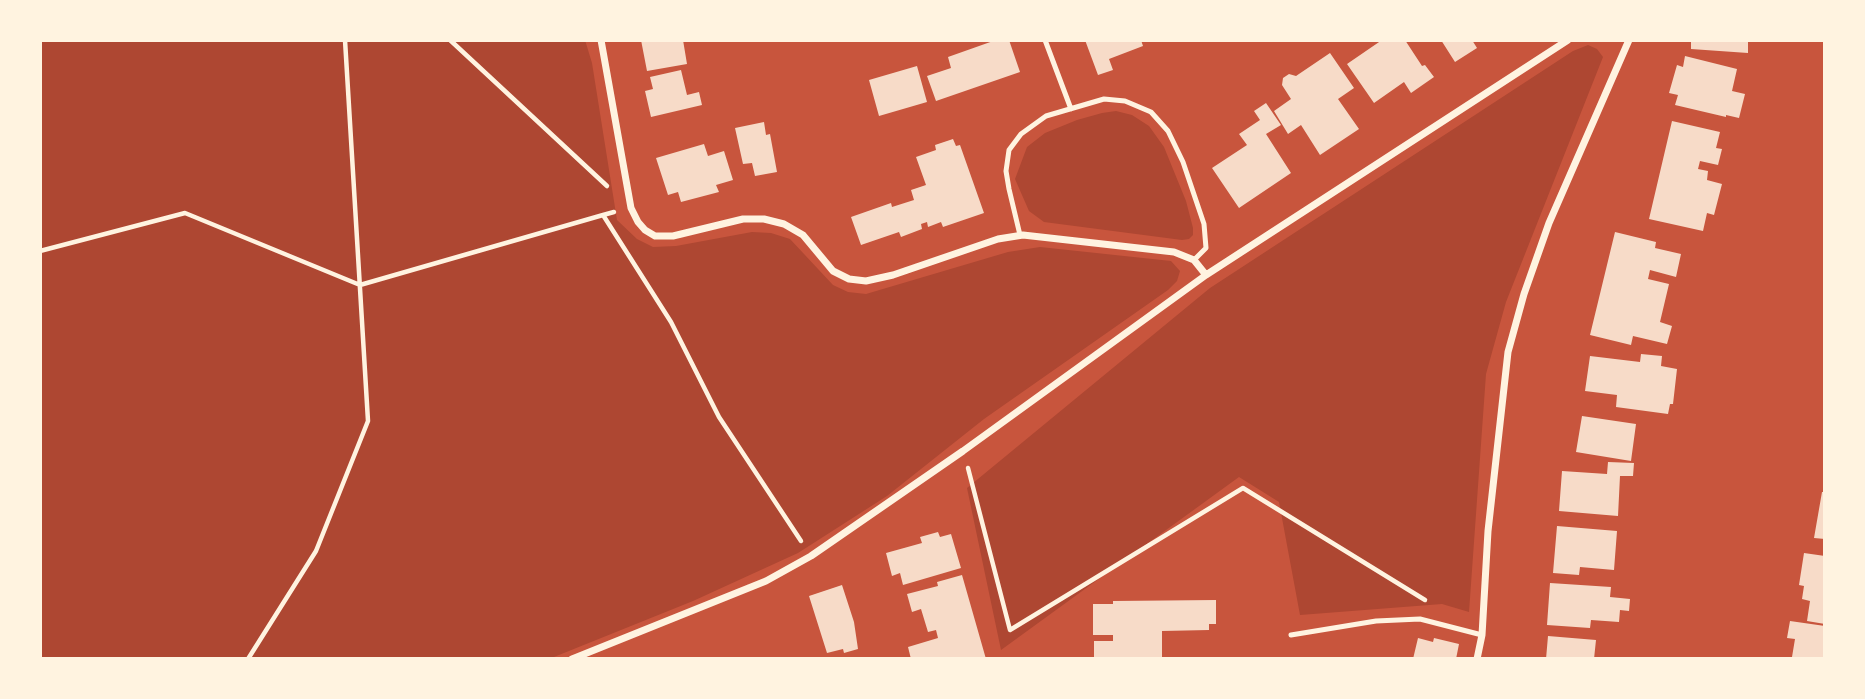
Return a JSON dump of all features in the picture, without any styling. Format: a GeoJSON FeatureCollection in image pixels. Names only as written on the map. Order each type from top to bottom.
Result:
{"type":"FeatureCollection","features":[{"type":"Feature","properties":{"kind":"street"},"geometry":{"type":"LineString","coordinates":[[601,40],[631,208],[638,222],[655,236],[673,236],[743,219],[764,219],[784,224],[803,235],[833,271],[849,279],[866,281],[893,275],[998,239],[1020,236],[1174,252],[1194,260],[1206,275]]}},
{"type":"Feature","properties":{"kind":"street"},"geometry":{"type":"LineString","coordinates":[[572,659],[766,581],[811,556],[1206,275],[1568,40]]}},
{"type":"Feature","properties":{"kind":"street"},"geometry":{"type":"LineString","coordinates":[[1477,659],[1482,635],[1490,517],[1508,352],[1524,294],[1549,223],[1629,40]]}},
{"type":"Feature","properties":{"kind":"lane"},"geometry":{"type":"LineString","coordinates":[[1045,40],[1071,109]]}},
{"type":"Feature","properties":{"kind":"lane"},"geometry":{"type":"LineString","coordinates":[[1020,236],[1007,180],[1009,149],[1021,134],[1046,116],[1104,99],[1125,101],[1151,112],[1168,131],[1182,162],[1204,224],[1206,248],[1194,260]]}},
{"type":"Feature","properties":{"kind":"lane"},"geometry":{"type":"LineString","coordinates":[[1292,635],[1376,621],[1420,619],[1482,635]]}},
{"type":"Feature","properties":{"kind":"path"},"geometry":{"type":"LineString","coordinates":[[248,659],[316,551],[369,421],[345,40]]}},
{"type":"Feature","properties":{"kind":"path"},"geometry":{"type":"LineString","coordinates":[[450,40],[631,208]]}},
{"type":"Feature","properties":{"kind":"path"},"geometry":{"type":"LineString","coordinates":[[40,251],[185,212],[360,285],[631,208]]}},
{"type":"Feature","properties":{"kind":"path"},"geometry":{"type":"LineString","coordinates":[[603,215],[671,321],[719,416],[811,556]]}},
{"type":"Feature","properties":{"kind":"path"},"geometry":{"type":"LineString","coordinates":[[963,450],[1010,630],[1243,488],[1437,607]]}},
{"type":"Feature","properties":{"kind":"shaded area"},"geometry":{"type":"Polygon","coordinates":[[[40,40],[585,40],[592,63],[617,220],[637,239],[653,247],[676,246],[752,232],[771,233],[790,239],[833,285],[848,292],[866,294],[1008,252],[1040,247],[1171,261],[1180,271],[1177,281],[1168,290],[984,419],[887,496],[798,553],[693,601],[549,659],[40,659],[40,40]]]}},
{"type":"Feature","properties":{"kind":"shaded area"},"geometry":{"type":"Polygon","coordinates":[[[1588,45],[1597,49],[1603,57],[1506,302],[1486,374],[1469,612],[1442,604],[1300,615],[1279,502],[1239,477],[1001,650],[967,488],[1210,288],[1573,51],[1588,45]]]}},
{"type":"Feature","properties":{"kind":"shaded area"},"geometry":{"type":"Polygon","coordinates":[[[1116,111],[1132,115],[1149,126],[1164,147],[1186,201],[1193,228],[1193,235],[1189,239],[1044,222],[1029,211],[1015,179],[1027,147],[1045,133],[1077,120],[1116,111]]]}},
{"type":"Feature","properties":{"kind":"building"},"geometry":{"type":"Polygon","coordinates":[[[641,40],[683,40],[687,64],[647,71],[641,40]]]}},
{"type":"Feature","properties":{"kind":"building"},"geometry":{"type":"Polygon","coordinates":[[[996,40],[1009,40],[1020,72],[936,101],[927,76],[951,68],[948,57],[996,40]]]}},
{"type":"Feature","properties":{"kind":"building"},"geometry":{"type":"Polygon","coordinates":[[[1085,40],[1141,40],[1143,46],[1109,59],[1113,70],[1098,75],[1085,40]]]}},
{"type":"Feature","properties":{"kind":"building"},"geometry":{"type":"Polygon","coordinates":[[[1382,40],[1405,40],[1422,66],[1425,65],[1434,77],[1411,93],[1404,82],[1374,103],[1347,64],[1382,40]]]}},
{"type":"Feature","properties":{"kind":"building"},"geometry":{"type":"Polygon","coordinates":[[[1441,40],[1472,40],[1477,48],[1455,62],[1441,40]]]}},
{"type":"Feature","properties":{"kind":"building"},"geometry":{"type":"Polygon","coordinates":[[[1691,40],[1748,40],[1748,53],[1691,49],[1691,40]]]}},
{"type":"Feature","properties":{"kind":"building"},"geometry":{"type":"Polygon","coordinates":[[[1330,53],[1354,88],[1338,99],[1359,129],[1320,155],[1301,125],[1288,134],[1274,111],[1291,99],[1282,85],[1283,78],[1289,74],[1296,76],[1330,53]]]}},
{"type":"Feature","properties":{"kind":"building"},"geometry":{"type":"Polygon","coordinates":[[[1685,56],[1737,69],[1732,91],[1745,94],[1739,118],[1675,105],[1678,95],[1669,93],[1677,65],[1683,67],[1685,56]]]}},
{"type":"Feature","properties":{"kind":"building"},"geometry":{"type":"Polygon","coordinates":[[[917,66],[927,102],[879,116],[869,80],[917,66]]]}},
{"type":"Feature","properties":{"kind":"building"},"geometry":{"type":"Polygon","coordinates":[[[681,70],[687,95],[699,92],[702,105],[651,117],[645,91],[653,89],[650,77],[681,70]]]}},
{"type":"Feature","properties":{"kind":"building"},"geometry":{"type":"Polygon","coordinates":[[[1266,103],[1281,125],[1266,134],[1291,173],[1239,208],[1212,168],[1247,145],[1239,134],[1260,120],[1254,111],[1266,103]]]}},
{"type":"Feature","properties":{"kind":"building"},"geometry":{"type":"Polygon","coordinates":[[[1672,121],[1720,132],[1716,148],[1722,149],[1718,165],[1700,161],[1698,169],[1708,171],[1707,180],[1722,184],[1714,215],[1707,213],[1703,231],[1649,219],[1672,121]]]}},
{"type":"Feature","properties":{"kind":"building"},"geometry":{"type":"Polygon","coordinates":[[[764,122],[766,135],[770,134],[777,172],[755,176],[752,163],[743,164],[735,128],[764,122]]]}},
{"type":"Feature","properties":{"kind":"building"},"geometry":{"type":"Polygon","coordinates":[[[953,139],[956,146],[960,145],[984,213],[943,227],[941,222],[928,227],[927,222],[921,224],[922,229],[901,237],[899,232],[861,245],[851,217],[891,203],[892,207],[914,200],[911,190],[926,185],[916,157],[936,150],[935,145],[953,139]]]}},
{"type":"Feature","properties":{"kind":"building"},"geometry":{"type":"Polygon","coordinates":[[[704,144],[708,156],[724,151],[733,180],[716,185],[719,192],[681,202],[678,192],[668,195],[656,158],[704,144]]]}},
{"type":"Feature","properties":{"kind":"building"},"geometry":{"type":"Polygon","coordinates":[[[1615,232],[1656,242],[1655,248],[1681,254],[1676,277],[1650,270],[1648,279],[1669,284],[1660,322],[1672,326],[1667,344],[1633,336],[1631,345],[1590,335],[1615,232]]]}},
{"type":"Feature","properties":{"kind":"building"},"geometry":{"type":"Polygon","coordinates":[[[1641,354],[1662,356],[1661,366],[1677,369],[1673,404],[1670,404],[1668,414],[1616,407],[1617,395],[1585,391],[1590,356],[1640,362],[1641,354]]]}},
{"type":"Feature","properties":{"kind":"building"},"geometry":{"type":"Polygon","coordinates":[[[1582,416],[1636,424],[1631,461],[1576,452],[1582,416]]]}},
{"type":"Feature","properties":{"kind":"building"},"geometry":{"type":"Polygon","coordinates":[[[1608,462],[1634,463],[1633,476],[1620,476],[1618,516],[1559,511],[1562,471],[1607,474],[1608,462]]]}},
{"type":"Feature","properties":{"kind":"building"},"geometry":{"type":"Polygon","coordinates":[[[1822,492],[1825,492],[1825,539],[1814,538],[1822,492]]]}},
{"type":"Feature","properties":{"kind":"building"},"geometry":{"type":"Polygon","coordinates":[[[1557,526],[1617,531],[1614,570],[1580,567],[1579,575],[1553,573],[1557,526]]]}},
{"type":"Feature","properties":{"kind":"building"},"geometry":{"type":"Polygon","coordinates":[[[938,532],[940,537],[951,534],[961,568],[903,585],[900,573],[892,576],[886,553],[922,543],[920,537],[938,532]]]}},
{"type":"Feature","properties":{"kind":"building"},"geometry":{"type":"Polygon","coordinates":[[[1804,553],[1825,556],[1825,624],[1807,621],[1810,601],[1802,599],[1804,586],[1799,585],[1804,553]]]}},
{"type":"Feature","properties":{"kind":"building"},"geometry":{"type":"Polygon","coordinates":[[[962,575],[986,659],[911,659],[908,647],[938,638],[936,630],[928,632],[921,609],[912,612],[907,594],[938,586],[937,582],[962,575]]]}},
{"type":"Feature","properties":{"kind":"building"},"geometry":{"type":"Polygon","coordinates":[[[1550,583],[1611,587],[1610,597],[1630,599],[1629,611],[1620,610],[1619,622],[1591,620],[1590,628],[1547,625],[1550,583]]]}},
{"type":"Feature","properties":{"kind":"building"},"geometry":{"type":"Polygon","coordinates":[[[842,585],[854,622],[858,649],[844,653],[843,649],[827,653],[809,596],[842,585]]]}},
{"type":"Feature","properties":{"kind":"building"},"geometry":{"type":"Polygon","coordinates":[[[1216,600],[1216,624],[1209,624],[1209,630],[1162,631],[1162,657],[1094,659],[1094,641],[1113,641],[1113,635],[1093,635],[1093,604],[1113,604],[1113,601],[1216,600]]]}},
{"type":"Feature","properties":{"kind":"building"},"geometry":{"type":"Polygon","coordinates":[[[1790,621],[1825,626],[1825,659],[1792,657],[1795,639],[1787,638],[1790,621]]]}},
{"type":"Feature","properties":{"kind":"building"},"geometry":{"type":"Polygon","coordinates":[[[1548,636],[1596,640],[1594,659],[1546,659],[1548,636]]]}},
{"type":"Feature","properties":{"kind":"building"},"geometry":{"type":"Polygon","coordinates":[[[1418,638],[1433,642],[1434,638],[1459,644],[1456,659],[1413,659],[1418,638]]]}}]}
